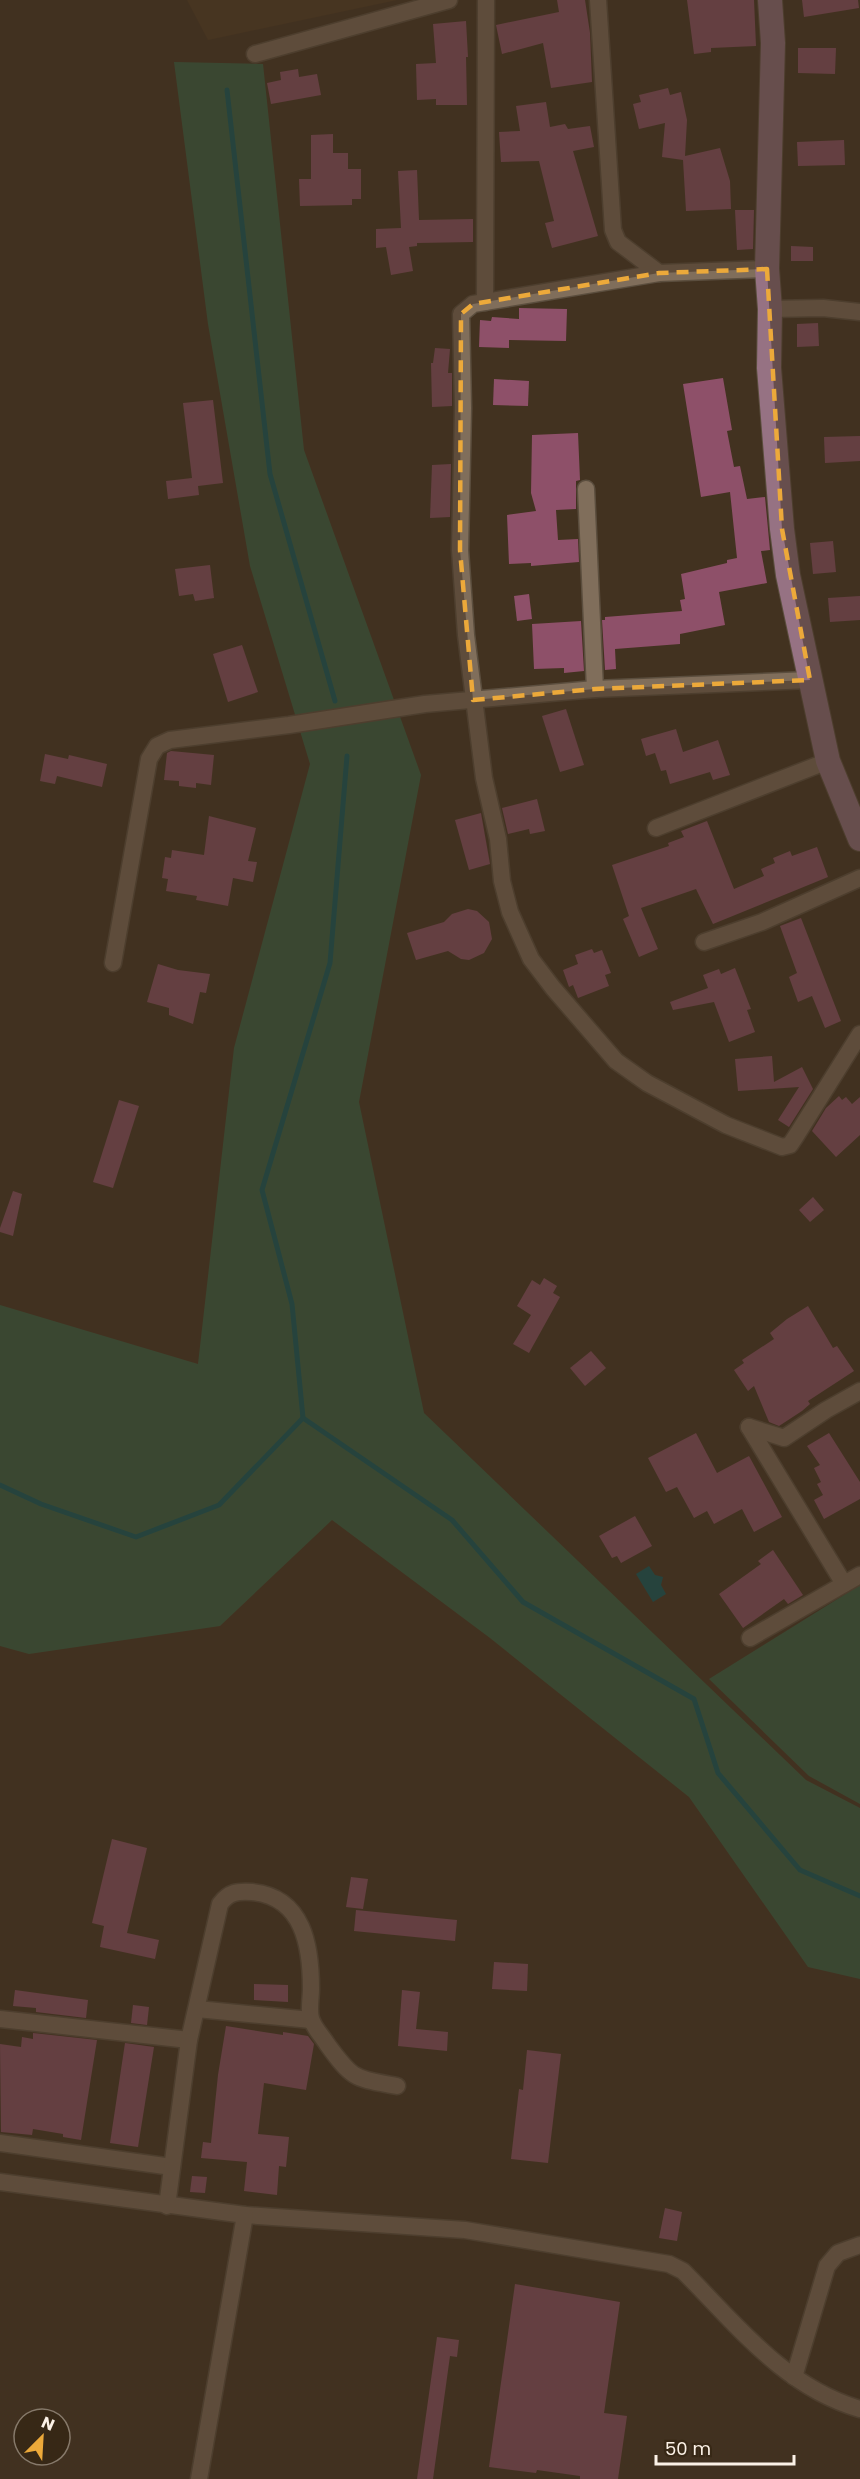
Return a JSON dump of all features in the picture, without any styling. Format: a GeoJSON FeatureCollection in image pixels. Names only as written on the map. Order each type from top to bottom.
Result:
{"type":"FeatureCollection","features":[{"type":"Feature","properties":{"kind":"street"},"geometry":{"type":"LineString","coordinates":[[255,54],[449,0]]}},
{"type":"Feature","properties":{"kind":"street"},"geometry":{"type":"LineString","coordinates":[[485,302],[486,0]]}},
{"type":"Feature","properties":{"kind":"street"},"geometry":{"type":"LineString","coordinates":[[598,0],[613,230],[618,242],[659,273]]}},
{"type":"Feature","properties":{"kind":"street"},"geometry":{"type":"LineString","coordinates":[[770,0],[773,43],[767,269],[770,309],[769,368],[782,529],[788,574],[828,761],[860,839]]}},
{"type":"Feature","properties":{"kind":"street"},"geometry":{"type":"LineString","coordinates":[[767,269],[659,273],[473,304],[464,309],[460,320],[463,408],[460,550],[472,700],[484,778],[498,838],[502,881],[510,912],[531,959],[616,1061],[647,1083],[717,1120],[782,1147],[790,1145],[860,1034]]}},
{"type":"Feature","properties":{"kind":"street"},"geometry":{"type":"LineString","coordinates":[[770,309],[860,312]]}},
{"type":"Feature","properties":{"kind":"street"},"geometry":{"type":"LineString","coordinates":[[586,489],[595,688]]}},
{"type":"Feature","properties":{"kind":"street"},"geometry":{"type":"LineString","coordinates":[[113,963],[149,759],[157,746],[171,740],[425,704],[595,688],[810,680]]}},
{"type":"Feature","properties":{"kind":"street"},"geometry":{"type":"LineString","coordinates":[[656,828],[828,761]]}},
{"type":"Feature","properties":{"kind":"street"},"geometry":{"type":"LineString","coordinates":[[704,942],[762,922],[860,878]]}},
{"type":"Feature","properties":{"kind":"street"},"geometry":{"type":"LineString","coordinates":[[844,1584],[749,1427],[784,1438],[860,1391]]}},
{"type":"Feature","properties":{"kind":"street"},"geometry":{"type":"LineString","coordinates":[[750,1638],[860,1575]]}},
{"type":"Feature","properties":{"kind":"street"},"geometry":{"type":"LineString","coordinates":[[167,2206],[189,2040],[220,1904],[231,1893],[248,1892],[279,1901],[292,1911],[304,1932],[311,1959],[311,2020],[348,2072],[367,2081],[397,2086]]}},
{"type":"Feature","properties":{"kind":"street"},"geometry":{"type":"LineString","coordinates":[[197,2009],[311,2020]]}},
{"type":"Feature","properties":{"kind":"street"},"geometry":{"type":"LineString","coordinates":[[0,2019],[189,2040]]}},
{"type":"Feature","properties":{"kind":"street"},"geometry":{"type":"LineString","coordinates":[[0,2143],[172,2167]]}},
{"type":"Feature","properties":{"kind":"street"},"geometry":{"type":"LineString","coordinates":[[0,2182],[245,2215],[465,2230],[669,2264],[683,2271],[775,2364],[820,2394],[860,2409]]}},
{"type":"Feature","properties":{"kind":"street"},"geometry":{"type":"LineString","coordinates":[[199,2479],[245,2215]]}},
{"type":"Feature","properties":{"kind":"street"},"geometry":{"type":"LineString","coordinates":[[794,2377],[827,2266],[838,2253],[860,2245]]}},
{"type":"Feature","properties":{"kind":"highlighted area"},"geometry":{"type":"Polygon","coordinates":[[[767,269],[782,529],[810,680],[595,689],[473,700],[460,550],[461,314],[473,304],[659,273],[767,269]]]}},
{"type":"Feature","properties":{"kind":"shaded area"},"geometry":{"type":"Polygon","coordinates":[[[187,0],[397,0],[208,40],[187,0]]]}},
{"type":"Feature","properties":{"kind":"green space"},"geometry":{"type":"Polygon","coordinates":[[[174,62],[263,64],[304,450],[421,775],[359,1102],[424,1413],[806,1780],[860,1808],[860,1979],[808,1967],[689,1797],[490,1638],[332,1520],[220,1626],[29,1654],[0,1646],[0,1305],[198,1364],[234,1048],[310,764],[250,566],[208,324],[174,62]]]}},
{"type":"Feature","properties":{"kind":"green space"},"geometry":{"type":"Polygon","coordinates":[[[860,1585],[860,1804],[809,1776],[709,1679],[860,1585]]]}},
{"type":"Feature","properties":{"kind":"water"},"geometry":{"type":"Polygon","coordinates":[[[649,1566],[655,1575],[663,1577],[661,1585],[666,1594],[653,1602],[636,1574],[649,1566]]]}},
{"type":"Feature","properties":{"kind":"building"},"geometry":{"type":"Polygon","coordinates":[[[557,0],[585,0],[590,33],[592,82],[551,88],[543,43],[502,54],[496,25],[559,12],[557,0]]]}},
{"type":"Feature","properties":{"kind":"building"},"geometry":{"type":"Polygon","coordinates":[[[687,0],[754,0],[756,46],[711,48],[711,52],[694,54],[687,0]]]}},
{"type":"Feature","properties":{"kind":"building"},"geometry":{"type":"Polygon","coordinates":[[[802,0],[858,0],[859,8],[804,17],[802,0]]]}},
{"type":"Feature","properties":{"kind":"building"},"geometry":{"type":"Polygon","coordinates":[[[466,21],[467,105],[436,105],[436,99],[417,100],[416,64],[436,63],[433,24],[466,21]]]}},
{"type":"Feature","properties":{"kind":"building"},"geometry":{"type":"Polygon","coordinates":[[[798,48],[836,48],[835,74],[798,73],[798,48]]]}},
{"type":"Feature","properties":{"kind":"building"},"geometry":{"type":"Polygon","coordinates":[[[298,69],[299,77],[317,74],[321,95],[271,104],[267,83],[281,80],[280,72],[298,69]]]}},
{"type":"Feature","properties":{"kind":"building"},"geometry":{"type":"Polygon","coordinates":[[[668,88],[670,95],[681,92],[687,120],[685,156],[720,148],[730,181],[731,209],[686,211],[683,160],[662,157],[665,123],[639,129],[633,104],[641,102],[639,95],[668,88]]]}},
{"type":"Feature","properties":{"kind":"building"},"geometry":{"type":"Polygon","coordinates":[[[546,102],[550,127],[565,124],[568,129],[590,126],[594,147],[573,151],[598,236],[552,248],[545,223],[554,221],[539,161],[501,162],[499,132],[520,131],[516,106],[546,102]]]}},
{"type":"Feature","properties":{"kind":"building"},"geometry":{"type":"Polygon","coordinates":[[[333,134],[333,153],[348,153],[348,169],[361,169],[361,199],[352,199],[352,205],[300,206],[299,179],[311,179],[311,135],[333,134]]]}},
{"type":"Feature","properties":{"kind":"building"},"geometry":{"type":"Polygon","coordinates":[[[844,140],[845,165],[798,166],[797,142],[844,140]]]}},
{"type":"Feature","properties":{"kind":"building"},"geometry":{"type":"Polygon","coordinates":[[[417,170],[419,220],[473,219],[473,242],[417,243],[417,246],[409,247],[413,271],[391,275],[386,247],[376,248],[376,229],[401,228],[398,171],[417,170]]]}},
{"type":"Feature","properties":{"kind":"building"},"geometry":{"type":"Polygon","coordinates":[[[735,210],[754,210],[753,249],[737,250],[735,210]]]}},
{"type":"Feature","properties":{"kind":"building"},"geometry":{"type":"Polygon","coordinates":[[[791,246],[813,247],[813,261],[791,261],[791,246]]]}},
{"type":"Feature","properties":{"kind":"building"},"geometry":{"type":"Polygon","coordinates":[[[519,308],[567,309],[566,341],[509,340],[509,348],[479,347],[480,320],[491,321],[492,317],[519,319],[519,308]]]}},
{"type":"Feature","properties":{"kind":"building"},"geometry":{"type":"Polygon","coordinates":[[[818,323],[819,346],[797,347],[797,324],[818,323]]]}},
{"type":"Feature","properties":{"kind":"building"},"geometry":{"type":"Polygon","coordinates":[[[435,348],[450,349],[448,373],[452,373],[452,406],[432,407],[431,363],[433,363],[435,348]]]}},
{"type":"Feature","properties":{"kind":"building"},"geometry":{"type":"Polygon","coordinates":[[[723,378],[732,430],[727,431],[734,467],[740,466],[747,499],[765,497],[770,550],[761,551],[767,583],[719,592],[725,625],[680,634],[680,644],[615,649],[616,669],[605,670],[602,620],[605,620],[605,617],[682,611],[680,600],[685,599],[681,574],[727,563],[727,560],[737,558],[730,492],[701,497],[683,384],[723,378]]]}},
{"type":"Feature","properties":{"kind":"building"},"geometry":{"type":"Polygon","coordinates":[[[494,379],[529,381],[528,406],[493,405],[494,379]]]}},
{"type":"Feature","properties":{"kind":"building"},"geometry":{"type":"Polygon","coordinates":[[[213,400],[223,483],[198,486],[199,495],[168,499],[166,481],[192,478],[183,403],[213,400]]]}},
{"type":"Feature","properties":{"kind":"building"},"geometry":{"type":"Polygon","coordinates":[[[578,433],[580,480],[576,481],[576,509],[556,510],[558,540],[578,539],[579,562],[531,566],[531,563],[509,564],[507,515],[536,511],[531,493],[532,435],[578,433]]]}},
{"type":"Feature","properties":{"kind":"building"},"geometry":{"type":"Polygon","coordinates":[[[860,436],[860,461],[825,463],[824,437],[860,436]]]}},
{"type":"Feature","properties":{"kind":"building"},"geometry":{"type":"Polygon","coordinates":[[[451,464],[450,517],[430,518],[432,465],[451,464]]]}},
{"type":"Feature","properties":{"kind":"building"},"geometry":{"type":"Polygon","coordinates":[[[833,541],[836,572],[813,574],[810,543],[833,541]]]}},
{"type":"Feature","properties":{"kind":"building"},"geometry":{"type":"Polygon","coordinates":[[[210,565],[214,598],[195,601],[193,594],[179,596],[175,569],[210,565]]]}},
{"type":"Feature","properties":{"kind":"building"},"geometry":{"type":"Polygon","coordinates":[[[529,594],[532,619],[517,621],[514,596],[529,594]]]}},
{"type":"Feature","properties":{"kind":"building"},"geometry":{"type":"Polygon","coordinates":[[[860,596],[860,620],[830,622],[828,598],[860,596]]]}},
{"type":"Feature","properties":{"kind":"building"},"geometry":{"type":"Polygon","coordinates":[[[581,621],[584,671],[564,673],[564,668],[534,669],[532,624],[581,621]]]}},
{"type":"Feature","properties":{"kind":"building"},"geometry":{"type":"Polygon","coordinates":[[[242,645],[258,692],[228,702],[213,654],[242,645]]]}},
{"type":"Feature","properties":{"kind":"building"},"geometry":{"type":"Polygon","coordinates":[[[566,709],[584,765],[560,772],[542,716],[566,709]]]}},
{"type":"Feature","properties":{"kind":"building"},"geometry":{"type":"Polygon","coordinates":[[[676,729],[683,752],[718,740],[730,775],[713,780],[710,772],[670,784],[666,770],[661,771],[655,753],[646,756],[641,739],[676,729]]]}},
{"type":"Feature","properties":{"kind":"building"},"geometry":{"type":"Polygon","coordinates":[[[171,751],[214,755],[211,785],[196,783],[196,788],[179,786],[179,781],[164,780],[167,753],[171,751]]]}},
{"type":"Feature","properties":{"kind":"building"},"geometry":{"type":"Polygon","coordinates":[[[45,754],[68,759],[69,755],[107,764],[102,787],[57,776],[55,784],[40,781],[45,754]]]}},
{"type":"Feature","properties":{"kind":"building"},"geometry":{"type":"Polygon","coordinates":[[[537,799],[545,831],[530,834],[529,829],[508,834],[502,808],[537,799]]]}},
{"type":"Feature","properties":{"kind":"building"},"geometry":{"type":"Polygon","coordinates":[[[481,813],[490,864],[469,870],[455,820],[481,813]]]}},
{"type":"Feature","properties":{"kind":"building"},"geometry":{"type":"Polygon","coordinates":[[[209,816],[256,828],[248,861],[257,862],[253,882],[233,878],[228,906],[196,900],[197,896],[166,891],[168,879],[162,878],[165,857],[171,858],[172,850],[204,855],[209,816]]]}},
{"type":"Feature","properties":{"kind":"building"},"geometry":{"type":"Polygon","coordinates":[[[707,821],[734,889],[764,876],[761,869],[775,863],[773,858],[790,851],[792,856],[817,847],[828,877],[713,924],[696,889],[641,908],[658,949],[639,957],[623,919],[629,916],[612,865],[669,846],[668,843],[684,837],[681,831],[707,821]]]}},
{"type":"Feature","properties":{"kind":"building"},"geometry":{"type":"Polygon","coordinates":[[[468,909],[477,911],[489,922],[492,939],[484,953],[469,960],[461,959],[448,951],[416,960],[407,933],[444,922],[452,914],[468,909]]]}},
{"type":"Feature","properties":{"kind":"building"},"geometry":{"type":"Polygon","coordinates":[[[801,918],[841,1021],[825,1028],[812,996],[798,1002],[789,977],[797,973],[780,926],[801,918]]]}},
{"type":"Feature","properties":{"kind":"building"},"geometry":{"type":"Polygon","coordinates":[[[592,949],[594,953],[602,950],[611,973],[605,975],[609,986],[578,998],[573,985],[569,987],[563,970],[578,964],[575,955],[592,949]]]}},
{"type":"Feature","properties":{"kind":"building"},"geometry":{"type":"Polygon","coordinates":[[[158,964],[178,970],[210,974],[206,993],[200,992],[193,1024],[169,1015],[169,1008],[147,1002],[158,964]]]}},
{"type":"Feature","properties":{"kind":"building"},"geometry":{"type":"Polygon","coordinates":[[[735,968],[751,1009],[747,1010],[755,1032],[729,1042],[714,1002],[673,1010],[670,1002],[708,988],[703,975],[719,969],[721,974],[735,968]]]}},
{"type":"Feature","properties":{"kind":"building"},"geometry":{"type":"Polygon","coordinates":[[[772,1056],[774,1082],[802,1067],[813,1089],[789,1127],[778,1120],[799,1087],[738,1091],[735,1059],[772,1056]]]}},
{"type":"Feature","properties":{"kind":"building"},"geometry":{"type":"Polygon","coordinates":[[[839,1096],[842,1100],[846,1097],[852,1104],[860,1097],[860,1135],[836,1157],[812,1131],[826,1108],[839,1096]]]}},
{"type":"Feature","properties":{"kind":"building"},"geometry":{"type":"Polygon","coordinates":[[[119,1100],[139,1106],[113,1188],[93,1182],[119,1100]]]}},
{"type":"Feature","properties":{"kind":"building"},"geometry":{"type":"Polygon","coordinates":[[[13,1191],[22,1194],[13,1236],[0,1232],[0,1228],[13,1191]]]}},
{"type":"Feature","properties":{"kind":"building"},"geometry":{"type":"Polygon","coordinates":[[[813,1197],[824,1210],[810,1222],[799,1210],[813,1197]]]}},
{"type":"Feature","properties":{"kind":"building"},"geometry":{"type":"Polygon","coordinates":[[[544,1278],[557,1286],[553,1293],[560,1297],[529,1353],[513,1344],[531,1315],[517,1306],[532,1280],[540,1285],[544,1278]]]}},
{"type":"Feature","properties":{"kind":"building"},"geometry":{"type":"Polygon","coordinates":[[[808,1306],[833,1348],[837,1346],[854,1371],[808,1401],[810,1404],[802,1411],[779,1426],[769,1422],[754,1386],[748,1391],[734,1370],[744,1363],[742,1360],[774,1339],[770,1333],[808,1306]]]}},
{"type":"Feature","properties":{"kind":"building"},"geometry":{"type":"Polygon","coordinates":[[[591,1351],[606,1368],[585,1386],[570,1368],[591,1351]]]}},
{"type":"Feature","properties":{"kind":"building"},"geometry":{"type":"Polygon","coordinates":[[[696,1433],[717,1473],[749,1456],[782,1517],[754,1532],[742,1509],[714,1524],[707,1511],[694,1518],[677,1487],[666,1492],[648,1458],[696,1433]]]}},
{"type":"Feature","properties":{"kind":"building"},"geometry":{"type":"Polygon","coordinates":[[[829,1433],[860,1482],[860,1499],[824,1519],[814,1500],[823,1495],[817,1484],[821,1482],[814,1468],[820,1465],[807,1446],[829,1433]]]}},
{"type":"Feature","properties":{"kind":"building"},"geometry":{"type":"Polygon","coordinates":[[[635,1516],[652,1546],[621,1563],[617,1556],[612,1558],[599,1536],[635,1516]]]}},
{"type":"Feature","properties":{"kind":"building"},"geometry":{"type":"Polygon","coordinates":[[[773,1550],[803,1595],[788,1604],[784,1599],[743,1628],[719,1594],[761,1564],[758,1561],[773,1550]]]}},
{"type":"Feature","properties":{"kind":"building"},"geometry":{"type":"Polygon","coordinates":[[[112,1839],[147,1848],[127,1933],[159,1940],[155,1959],[100,1947],[104,1926],[92,1923],[112,1839]]]}},
{"type":"Feature","properties":{"kind":"building"},"geometry":{"type":"Polygon","coordinates":[[[351,1877],[368,1879],[363,1909],[346,1907],[351,1877]]]}},
{"type":"Feature","properties":{"kind":"building"},"geometry":{"type":"Polygon","coordinates":[[[356,1910],[457,1920],[455,1941],[354,1931],[356,1910]]]}},
{"type":"Feature","properties":{"kind":"building"},"geometry":{"type":"Polygon","coordinates":[[[494,1962],[528,1964],[527,1991],[492,1989],[494,1962]]]}},
{"type":"Feature","properties":{"kind":"building"},"geometry":{"type":"Polygon","coordinates":[[[254,1984],[288,1985],[288,2002],[254,2000],[254,1984]]]}},
{"type":"Feature","properties":{"kind":"building"},"geometry":{"type":"Polygon","coordinates":[[[15,1990],[88,2000],[86,2018],[36,2012],[36,2008],[13,2006],[15,1990]]]}},
{"type":"Feature","properties":{"kind":"building"},"geometry":{"type":"Polygon","coordinates":[[[402,1990],[420,1992],[416,2029],[448,2032],[447,2051],[398,2046],[402,1990]]]}},
{"type":"Feature","properties":{"kind":"building"},"geometry":{"type":"Polygon","coordinates":[[[133,2005],[149,2007],[147,2025],[131,2023],[133,2005]]]}},
{"type":"Feature","properties":{"kind":"building"},"geometry":{"type":"Polygon","coordinates":[[[226,2026],[283,2035],[283,2032],[308,2036],[314,2044],[306,2090],[264,2083],[258,2134],[289,2137],[286,2167],[279,2166],[277,2195],[244,2191],[247,2162],[201,2158],[203,2142],[211,2143],[226,2026]]]}},
{"type":"Feature","properties":{"kind":"building"},"geometry":{"type":"Polygon","coordinates":[[[33,2033],[97,2040],[81,2140],[63,2137],[63,2134],[33,2129],[32,2135],[1,2132],[0,2044],[21,2047],[22,2037],[33,2039],[33,2033]]]}},
{"type":"Feature","properties":{"kind":"building"},"geometry":{"type":"Polygon","coordinates":[[[125,2043],[154,2047],[138,2147],[110,2143],[125,2043]]]}},
{"type":"Feature","properties":{"kind":"building"},"geometry":{"type":"Polygon","coordinates":[[[527,2050],[561,2054],[548,2163],[511,2159],[519,2089],[523,2090],[527,2050]]]}},
{"type":"Feature","properties":{"kind":"building"},"geometry":{"type":"Polygon","coordinates":[[[192,2176],[207,2177],[205,2193],[190,2192],[192,2176]]]}},
{"type":"Feature","properties":{"kind":"building"},"geometry":{"type":"Polygon","coordinates":[[[665,2208],[682,2212],[677,2241],[659,2238],[665,2208]]]}},
{"type":"Feature","properties":{"kind":"building"},"geometry":{"type":"Polygon","coordinates":[[[515,2284],[620,2302],[604,2413],[627,2416],[618,2479],[580,2479],[580,2476],[537,2470],[536,2473],[489,2467],[515,2284]]]}},
{"type":"Feature","properties":{"kind":"building"},"geometry":{"type":"Polygon","coordinates":[[[437,2337],[459,2340],[457,2357],[450,2356],[433,2479],[417,2479],[437,2337]]]}},
{"type":"Feature","properties":{"kind":"waterway"},"geometry":{"type":"LineString","coordinates":[[227,90],[270,474],[335,701]]}},
{"type":"Feature","properties":{"kind":"waterway"},"geometry":{"type":"LineString","coordinates":[[303,1418],[292,1304],[262,1190],[330,963],[347,756]]}},
{"type":"Feature","properties":{"kind":"waterway"},"geometry":{"type":"LineString","coordinates":[[0,1485],[41,1504],[136,1537],[219,1505],[303,1418],[452,1520],[523,1602],[694,1699],[718,1773],[800,1870],[860,1896]]}}]}
